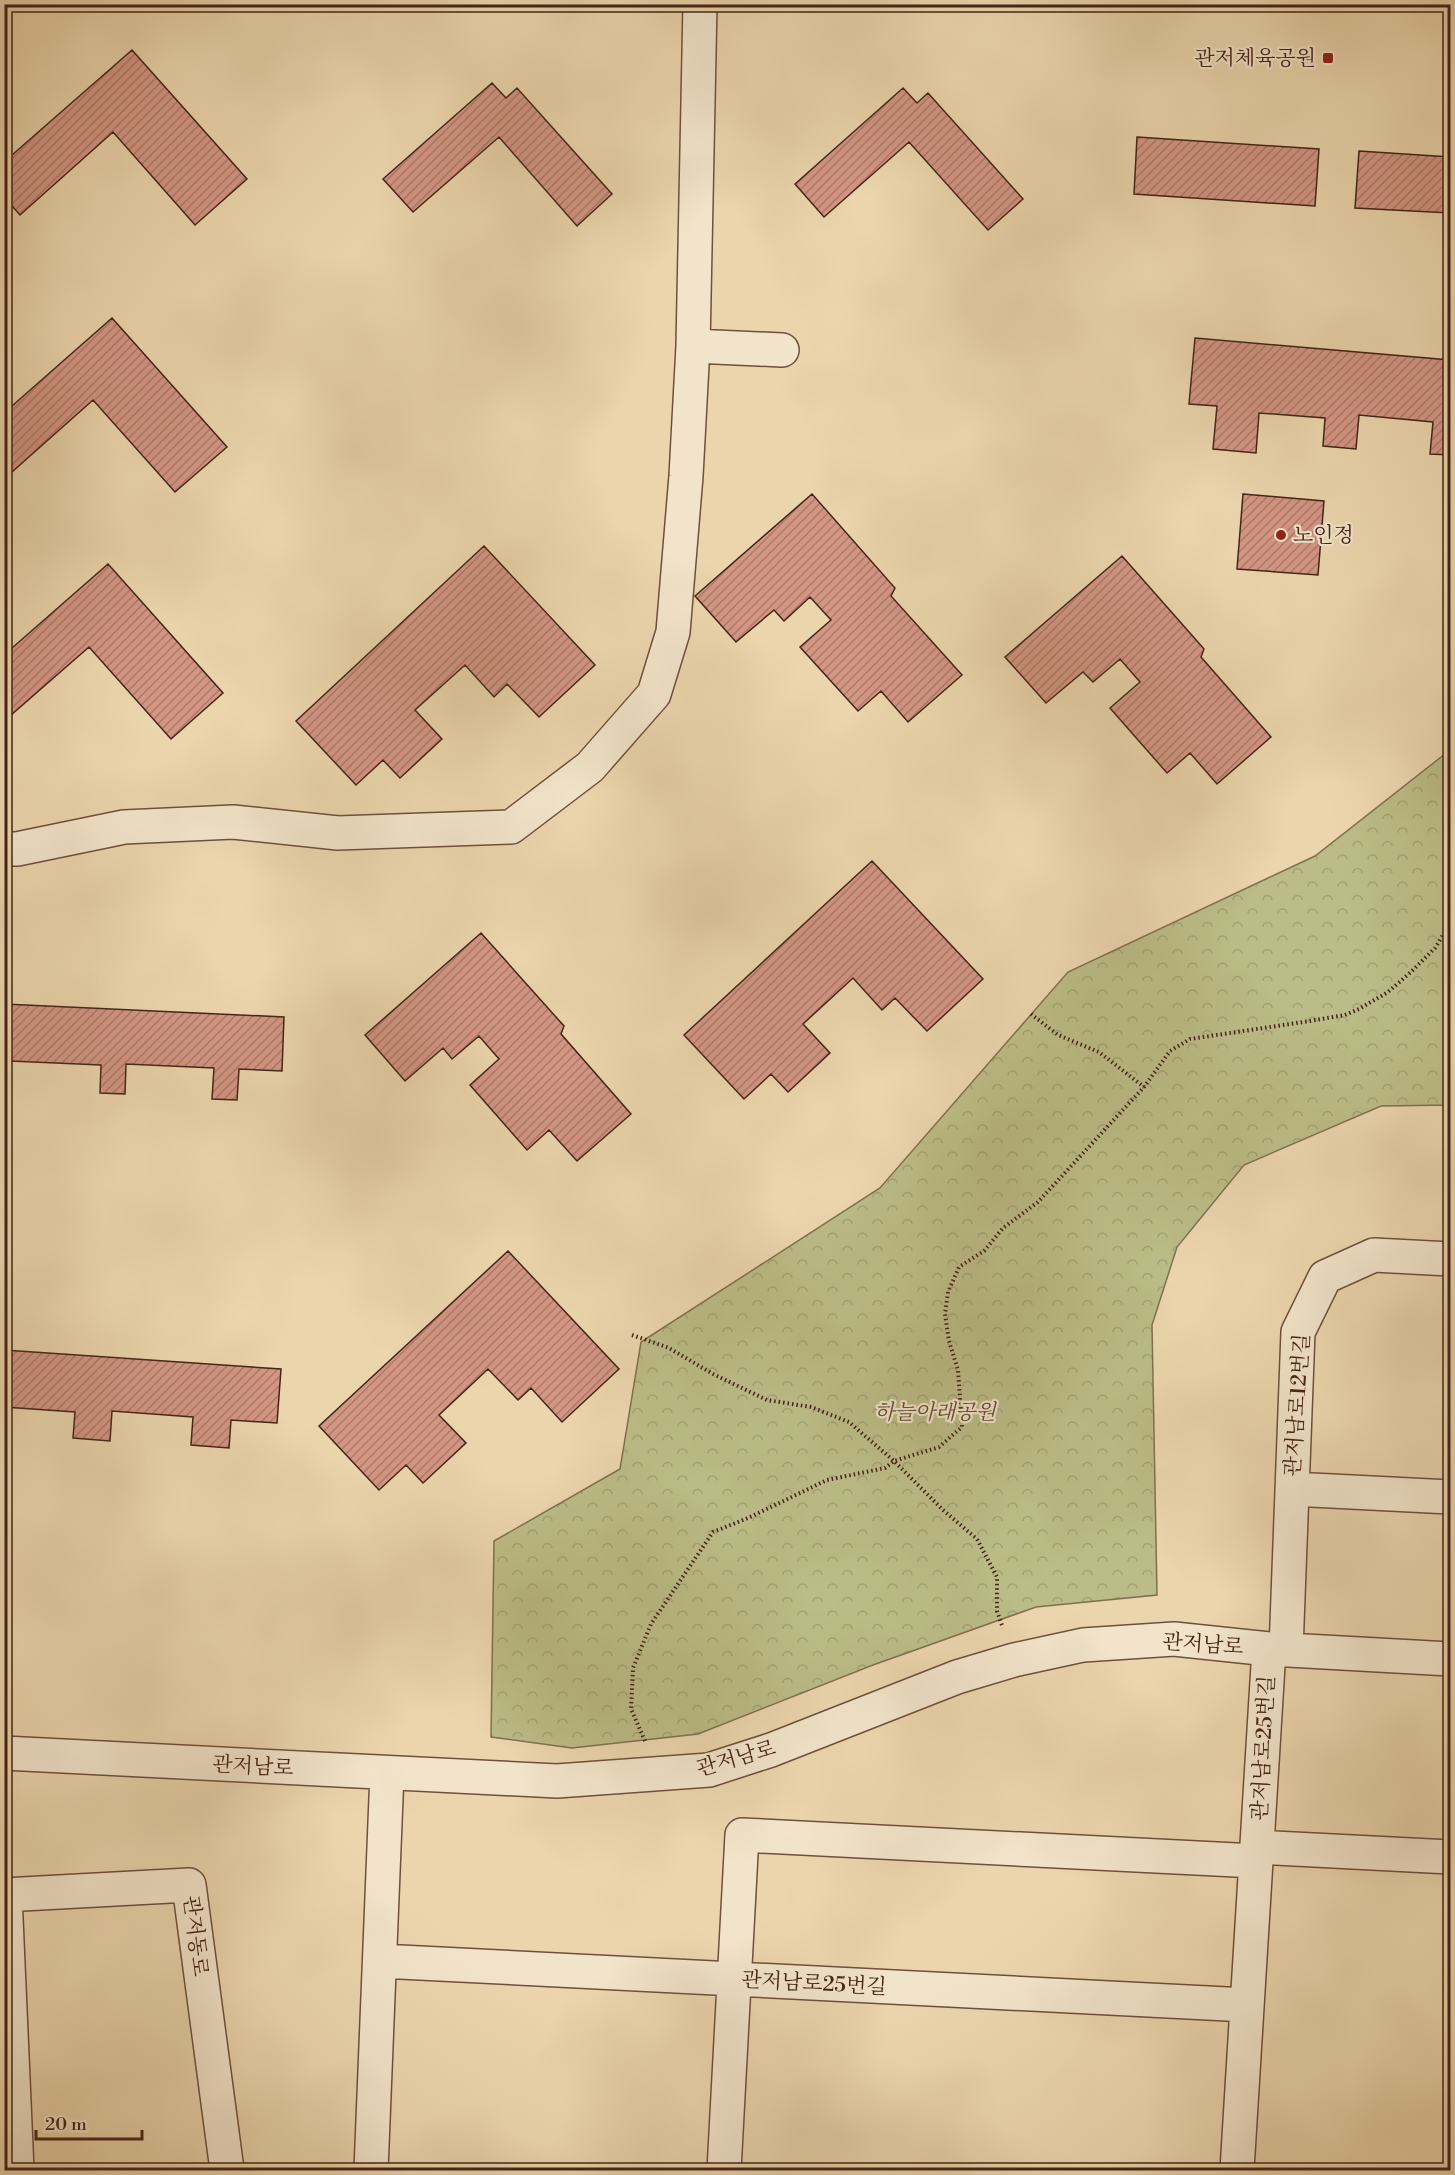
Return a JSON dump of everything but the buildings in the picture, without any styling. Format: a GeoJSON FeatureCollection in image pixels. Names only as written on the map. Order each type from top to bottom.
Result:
{"type":"FeatureCollection","features":[{"type":"Feature","properties":{"kind":"street"},"geometry":{"type":"LineString","coordinates":[[4,849],[17,849],[124,827],[233,822],[338,832],[511,827],[590,767],[654,694],[673,632],[686,476],[693,346],[700,4]]}},
{"type":"Feature","properties":{"kind":"street"},"geometry":{"type":"LineString","coordinates":[[693,346],[782,350]]}},
{"type":"Feature","properties":{"kind":"street","name":"관저남로12번길"},"geometry":{"type":"LineString","coordinates":[[1277,1650],[1292,1489],[1298,1332],[1325,1277],[1374,1255],[1450,1259]]}},
{"type":"Feature","properties":{"kind":"street","name":"관저남로12번길"},"geometry":{"type":"LineString","coordinates":[[1292,1489],[1450,1497]]}},
{"type":"Feature","properties":{"kind":"street","name":"관저남로"},"geometry":{"type":"LineString","coordinates":[[4,1753],[556,1781],[709,1770],[771,1750],[957,1677],[1014,1660],[1083,1645],[1174,1639],[1277,1650],[1450,1659]]}},
{"type":"Feature","properties":{"kind":"street","name":"관저남로25번길"},"geometry":{"type":"LineString","coordinates":[[1238,2170],[1256,1854],[1277,1650]]}},
{"type":"Feature","properties":{"kind":"street"},"geometry":{"type":"LineString","coordinates":[[370,2170],[387,1773]]}},
{"type":"Feature","properties":{"kind":"street"},"geometry":{"type":"LineString","coordinates":[[724,2170],[742,1835],[1256,1854]]}},
{"type":"Feature","properties":{"kind":"street","name":"관저남로25번길"},"geometry":{"type":"LineString","coordinates":[[1256,1854],[1450,1857]]}},
{"type":"Feature","properties":{"kind":"street","name":"관저동로"},"geometry":{"type":"LineString","coordinates":[[17,2170],[5,1895],[189,1885],[226,2170]]}},
{"type":"Feature","properties":{"kind":"street","name":"관저남로25번길"},"geometry":{"type":"LineString","coordinates":[[380,1961],[1247,2005]]}},
{"type":"Feature","properties":{"kind":"path"},"geometry":{"type":"LineString","coordinates":[[647,1747],[631,1709],[633,1668],[651,1624],[713,1532],[827,1480],[885,1468],[894,1461],[939,1447],[962,1427],[958,1370],[945,1314],[948,1292],[959,1267],[984,1251],[1003,1228],[1038,1202],[1144,1087],[1170,1051],[1190,1039],[1345,1015],[1359,1009],[1388,992],[1411,972],[1435,948],[1450,924]]}},
{"type":"Feature","properties":{"kind":"path"},"geometry":{"type":"LineString","coordinates":[[1031,1014],[1058,1035],[1099,1052],[1144,1087]]}},
{"type":"Feature","properties":{"kind":"path"},"geometry":{"type":"LineString","coordinates":[[632,1335],[669,1348],[713,1374],[767,1400],[810,1407],[849,1422],[977,1539],[997,1577],[997,1611],[1014,1660]]}},
{"type":"Feature","properties":{"kind":"green space","name":"하늘아래공원"},"geometry":{"type":"Polygon","coordinates":[[[1450,750],[1450,1105],[1381,1106],[1244,1165],[1177,1247],[1152,1325],[1157,1595],[1036,1607],[873,1665],[698,1734],[572,1748],[491,1737],[494,1541],[620,1469],[641,1342],[880,1188],[1068,972],[1315,856],[1450,750]]]}},
{"type":"Feature","properties":{"kind":"place","name":"관저체육공원"},"geometry":{"type":"Point","coordinates":[1328,58]}},
{"type":"Feature","properties":{"kind":"place","name":"노인정"},"geometry":{"type":"Point","coordinates":[1281,535]}}]}
